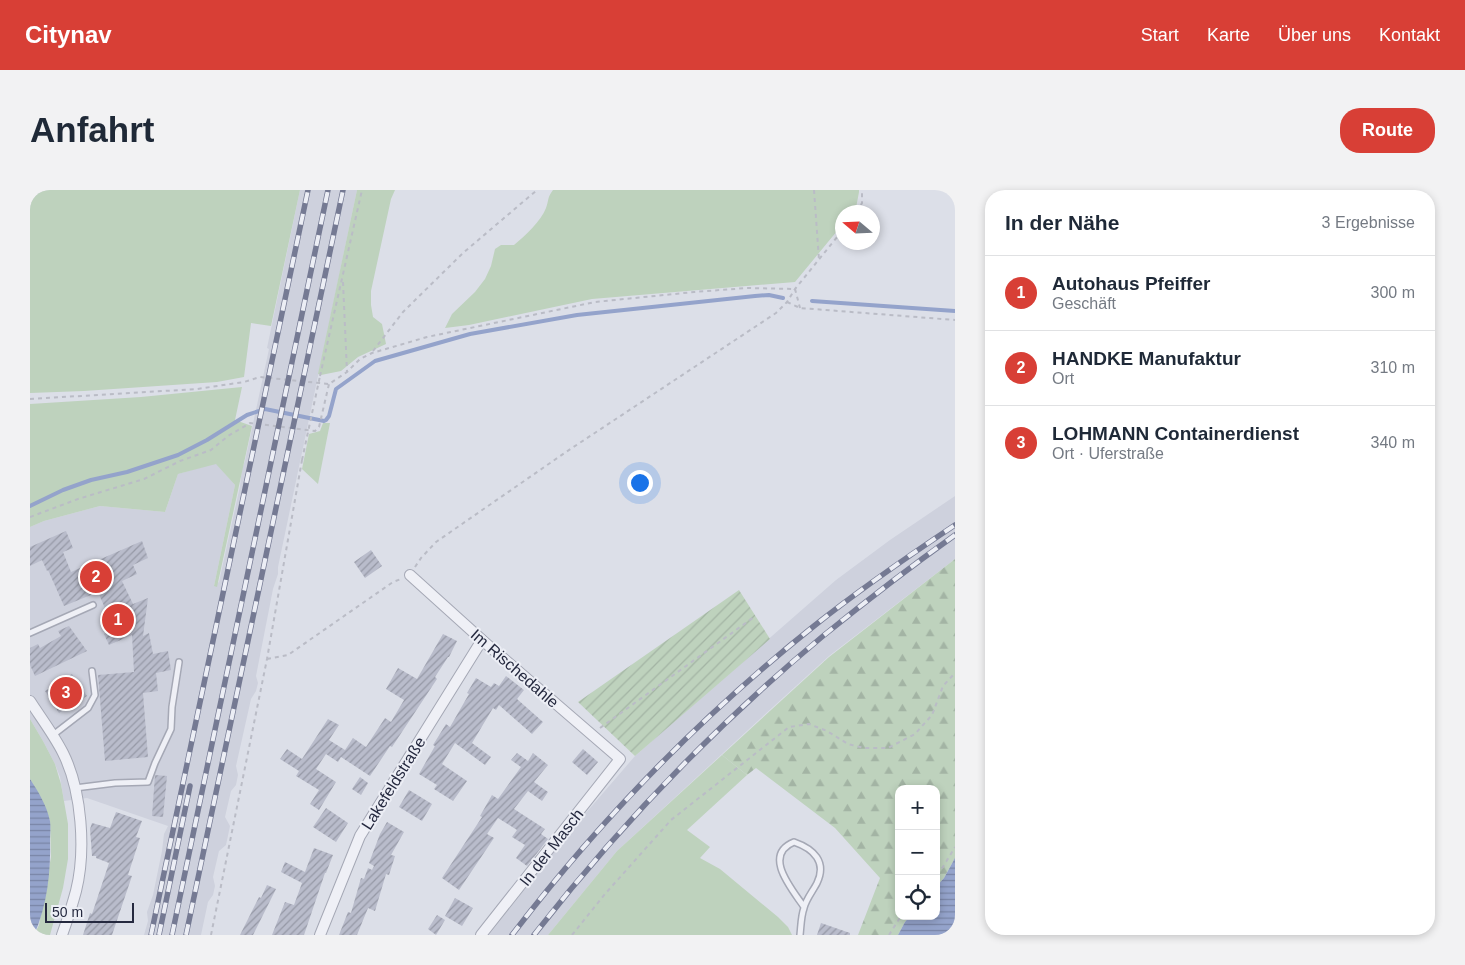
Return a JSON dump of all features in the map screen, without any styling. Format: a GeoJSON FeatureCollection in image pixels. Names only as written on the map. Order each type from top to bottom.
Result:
{"type":"FeatureCollection","features":[{"type":"Feature","properties":{"kind":"street","name":"Im Rischedahle"},"geometry":{"type":"LineString","coordinates":[[410,575],[620,759]]}},
{"type":"Feature","properties":{"kind":"street","name":"Lakefeldstraße"},"geometry":{"type":"LineString","coordinates":[[320,935],[360,836],[482,640]]}},
{"type":"Feature","properties":{"kind":"street"},"geometry":{"type":"LineString","coordinates":[[30,702],[53,735],[63,754],[72,776],[79,812],[80,868],[76,891],[62,935]]}},
{"type":"Feature","properties":{"kind":"street","name":"In der Masch"},"geometry":{"type":"LineString","coordinates":[[481,935],[620,759]]}},
{"type":"Feature","properties":{"kind":"lane"},"geometry":{"type":"LineString","coordinates":[[30,633],[93,605]]}},
{"type":"Feature","properties":{"kind":"lane"},"geometry":{"type":"LineString","coordinates":[[75,788],[115,783],[148,782],[154,764],[171,729],[172,707],[179,662]]}},
{"type":"Feature","properties":{"kind":"lane"},"geometry":{"type":"LineString","coordinates":[[53,735],[88,708],[95,695],[92,671]]}},
{"type":"Feature","properties":{"kind":"lane"},"geometry":{"type":"LineString","coordinates":[[800,935],[804,907],[818,881],[820,865],[815,854],[808,848],[794,842],[788,844],[782,851],[779,858],[780,868],[804,907]]}},
{"type":"Feature","properties":{"kind":"path"},"geometry":{"type":"LineString","coordinates":[[211,935],[267,659],[302,460],[362,190]]}},
{"type":"Feature","properties":{"kind":"path"},"geometry":{"type":"LineString","coordinates":[[372,353],[404,312],[456,260],[536,190]]}},
{"type":"Feature","properties":{"kind":"path"},"geometry":{"type":"LineString","coordinates":[[814,190],[819,260]]}},
{"type":"Feature","properties":{"kind":"path"},"geometry":{"type":"LineString","coordinates":[[861,205],[862,190]]}},
{"type":"Feature","properties":{"kind":"path"},"geometry":{"type":"LineString","coordinates":[[267,659],[288,654],[393,582],[410,575],[421,558],[436,542],[566,452],[776,313],[787,302],[795,289],[835,240]]}},
{"type":"Feature","properties":{"kind":"path"},"geometry":{"type":"LineString","coordinates":[[342,280],[347,372]]}},
{"type":"Feature","properties":{"kind":"path"},"geometry":{"type":"LineString","coordinates":[[30,399],[197,389],[244,382],[260,377],[329,384],[372,353],[427,338],[594,302],[738,289],[795,289]]}},
{"type":"Feature","properties":{"kind":"path"},"geometry":{"type":"LineString","coordinates":[[795,289],[800,308]]}},
{"type":"Feature","properties":{"kind":"path"},"geometry":{"type":"LineString","coordinates":[[787,302],[800,308],[955,320]]}},
{"type":"Feature","properties":{"kind":"path"},"geometry":{"type":"LineString","coordinates":[[30,517],[78,499],[144,479],[180,461],[210,450],[228,436],[250,423],[315,431],[318,429],[329,384]]}},
{"type":"Feature","properties":{"kind":"path"},"geometry":{"type":"LineString","coordinates":[[592,734],[754,616]]}},
{"type":"Feature","properties":{"kind":"path"},"geometry":{"type":"LineString","coordinates":[[572,935],[671,820],[789,727],[809,724],[827,731],[848,744],[864,748],[888,748],[915,734],[932,715],[943,686],[955,673]]}},
{"type":"Feature","properties":{"kind":"path"},"geometry":{"type":"LineString","coordinates":[[940,870],[955,847]]}},
{"type":"Feature","properties":{"kind":"path"},"geometry":{"type":"LineString","coordinates":[[889,935],[898,920]]}},
{"type":"Feature","properties":{"kind":"shaded area"},"geometry":{"type":"Polygon","coordinates":[[[300,190],[357,190],[278,574],[273,589],[256,676],[258,683],[251,699],[236,766],[238,775],[236,785],[231,791],[225,817],[230,826],[226,845],[219,851],[213,877],[215,886],[213,895],[208,902],[201,935],[144,935],[148,921],[147,912],[153,895],[164,834],[168,826],[87,798],[64,801],[60,777],[55,764],[30,719],[30,527],[44,521],[100,506],[165,512],[178,474],[216,463],[235,485],[214,586],[219,582],[269,349],[267,348],[300,190]]]}},
{"type":"Feature","properties":{"kind":"shaded area"},"geometry":{"type":"Polygon","coordinates":[[[955,496],[955,559],[829,656],[617,851],[548,935],[489,935],[560,843],[635,756],[836,580],[890,540],[955,496]]]}},
{"type":"Feature","properties":{"kind":"green space"},"geometry":{"type":"Polygon","coordinates":[[[30,190],[300,190],[271,326],[251,323],[244,377],[217,382],[30,393],[30,190]]]}},
{"type":"Feature","properties":{"kind":"green space"},"geometry":{"type":"Polygon","coordinates":[[[357,190],[395,190],[391,199],[371,291],[373,317],[382,324],[386,344],[358,357],[341,371],[321,375],[318,374],[357,190]]]}},
{"type":"Feature","properties":{"kind":"green space"},"geometry":{"type":"Polygon","coordinates":[[[553,190],[859,190],[857,205],[835,205],[835,233],[795,282],[592,299],[469,325],[445,328],[452,314],[475,292],[485,279],[491,266],[495,249],[501,245],[514,245],[528,233],[544,213],[553,190]]]}},
{"type":"Feature","properties":{"kind":"green space"},"geometry":{"type":"Polygon","coordinates":[[[242,387],[235,420],[252,426],[217,587],[214,586],[235,485],[216,464],[178,474],[165,512],[100,506],[44,521],[30,527],[30,404],[141,397],[242,387]]]}},
{"type":"Feature","properties":{"kind":"green space"},"geometry":{"type":"Polygon","coordinates":[[[323,423],[330,423],[318,484],[302,469],[309,434],[320,431],[323,423]]]}},
{"type":"Feature","properties":{"kind":"green space"},"geometry":{"type":"Polygon","coordinates":[[[955,559],[955,858],[940,882],[940,785],[895,785],[895,920],[907,920],[898,935],[858,935],[880,878],[835,828],[756,768],[747,775],[722,755],[829,657],[955,559]]]}},
{"type":"Feature","properties":{"kind":"green space"},"geometry":{"type":"Polygon","coordinates":[[[739,590],[770,639],[635,756],[578,702],[739,590]]]}},
{"type":"Feature","properties":{"kind":"green space"},"geometry":{"type":"Polygon","coordinates":[[[30,719],[55,764],[61,784],[68,824],[68,859],[63,888],[50,935],[34,935],[39,925],[51,857],[50,821],[42,800],[30,779],[30,719]]]}},
{"type":"Feature","properties":{"kind":"green space"},"geometry":{"type":"Polygon","coordinates":[[[722,755],[747,775],[687,830],[710,847],[700,858],[720,869],[778,917],[788,927],[792,935],[548,935],[617,851],[722,755]]]}},
{"type":"Feature","properties":{"kind":"water"},"geometry":{"type":"Polygon","coordinates":[[[30,779],[44,804],[50,821],[50,864],[47,889],[34,935],[30,935],[30,779]]]}},
{"type":"Feature","properties":{"kind":"water"},"geometry":{"type":"Polygon","coordinates":[[[955,858],[955,935],[898,935],[907,920],[940,920],[940,882],[955,858]]]}},
{"type":"Feature","properties":{"kind":"building"},"geometry":{"type":"Polygon","coordinates":[[[66,531],[73,548],[63,552],[71,572],[142,541],[148,558],[133,565],[137,574],[122,581],[133,604],[148,598],[143,636],[149,633],[153,654],[168,651],[171,670],[156,673],[158,691],[143,693],[148,757],[105,761],[98,675],[134,672],[132,635],[109,645],[104,634],[114,629],[98,592],[64,606],[42,560],[30,566],[30,547],[66,531]]]}},
{"type":"Feature","properties":{"kind":"building"},"geometry":{"type":"Polygon","coordinates":[[[371,550],[382,566],[365,578],[354,562],[371,550]]]}},
{"type":"Feature","properties":{"kind":"building"},"geometry":{"type":"Polygon","coordinates":[[[69,626],[87,651],[35,676],[30,665],[30,648],[38,644],[40,648],[61,636],[58,631],[69,626]]]}},
{"type":"Feature","properties":{"kind":"building"},"geometry":{"type":"Polygon","coordinates":[[[443,634],[457,641],[449,657],[435,677],[437,679],[392,747],[390,746],[370,776],[341,757],[338,762],[326,754],[316,769],[336,782],[319,810],[310,804],[319,790],[296,776],[299,771],[280,759],[287,749],[302,759],[328,719],[339,725],[329,740],[345,750],[353,738],[366,747],[385,718],[391,722],[404,700],[386,689],[398,668],[417,679],[443,634]]]}},
{"type":"Feature","properties":{"kind":"building"},"geometry":{"type":"Polygon","coordinates":[[[72,674],[87,696],[59,713],[45,691],[72,674]]]}},
{"type":"Feature","properties":{"kind":"building"},"geometry":{"type":"Polygon","coordinates":[[[506,676],[524,690],[517,699],[543,722],[532,734],[499,705],[496,710],[493,708],[472,743],[491,757],[485,765],[455,743],[442,764],[467,781],[453,801],[434,789],[437,785],[419,774],[435,746],[433,745],[446,724],[450,727],[476,678],[491,687],[494,683],[499,686],[506,676]]]}},
{"type":"Feature","properties":{"kind":"building"},"geometry":{"type":"Polygon","coordinates":[[[583,749],[598,762],[587,775],[572,762],[583,749]]]}},
{"type":"Feature","properties":{"kind":"building"},"geometry":{"type":"Polygon","coordinates":[[[517,753],[528,761],[533,753],[548,765],[534,782],[548,792],[542,801],[528,791],[514,809],[545,829],[541,834],[548,839],[527,866],[516,858],[525,845],[512,837],[517,830],[498,818],[487,834],[494,838],[459,890],[442,878],[482,817],[480,816],[492,795],[498,799],[521,767],[511,760],[517,753]]]}},
{"type":"Feature","properties":{"kind":"building"},"geometry":{"type":"Polygon","coordinates":[[[155,775],[167,776],[163,817],[152,816],[155,775]]]}},
{"type":"Feature","properties":{"kind":"building"},"geometry":{"type":"Polygon","coordinates":[[[360,777],[368,783],[361,795],[352,789],[360,777]]]}},
{"type":"Feature","properties":{"kind":"building"},"geometry":{"type":"Polygon","coordinates":[[[409,790],[432,804],[422,821],[399,807],[409,790]]]}},
{"type":"Feature","properties":{"kind":"building"},"geometry":{"type":"Polygon","coordinates":[[[326,808],[348,823],[336,842],[313,827],[326,808]]]}},
{"type":"Feature","properties":{"kind":"building"},"geometry":{"type":"Polygon","coordinates":[[[116,812],[142,821],[136,837],[140,838],[128,875],[132,876],[112,935],[83,935],[109,863],[96,858],[96,856],[92,856],[90,829],[92,823],[110,828],[116,812]]]}},
{"type":"Feature","properties":{"kind":"building"},"geometry":{"type":"Polygon","coordinates":[[[387,822],[404,832],[391,855],[395,856],[389,875],[386,874],[375,911],[368,908],[357,935],[339,935],[348,912],[351,913],[361,878],[364,879],[368,868],[372,870],[374,866],[369,863],[380,834],[387,822]]]}},
{"type":"Feature","properties":{"kind":"building"},"geometry":{"type":"Polygon","coordinates":[[[314,848],[333,855],[304,935],[272,935],[285,902],[294,905],[302,883],[281,872],[285,862],[305,872],[314,848]]]}},
{"type":"Feature","properties":{"kind":"building"},"geometry":{"type":"Polygon","coordinates":[[[267,885],[276,889],[253,935],[240,935],[259,897],[261,898],[267,885]]]}},
{"type":"Feature","properties":{"kind":"building"},"geometry":{"type":"Polygon","coordinates":[[[455,898],[473,908],[462,926],[445,916],[455,898]]]}},
{"type":"Feature","properties":{"kind":"building"},"geometry":{"type":"Polygon","coordinates":[[[437,915],[445,920],[436,935],[428,929],[437,915]]]}},
{"type":"Feature","properties":{"kind":"building"},"geometry":{"type":"Polygon","coordinates":[[[821,923],[850,933],[850,935],[817,935],[821,923]]]}},
{"type":"Feature","properties":{"kind":"waterway"},"geometry":{"type":"LineString","coordinates":[[30,506],[63,490],[91,480],[127,472],[178,455],[207,440],[247,415],[265,409],[324,421],[329,416],[336,389],[375,361],[470,334],[577,315],[755,296],[769,295],[783,298]]}},
{"type":"Feature","properties":{"kind":"waterway"},"geometry":{"type":"LineString","coordinates":[[812,301],[955,311]]}},
{"type":"Feature","properties":{"kind":"railway"},"geometry":{"type":"LineString","coordinates":[[151,935],[308,190]]}},
{"type":"Feature","properties":{"kind":"railway"},"geometry":{"type":"LineString","coordinates":[[172,935],[328,190]]}},
{"type":"Feature","properties":{"kind":"railway"},"geometry":{"type":"LineString","coordinates":[[186,935],[343,190]]}},
{"type":"Feature","properties":{"kind":"railway"},"geometry":{"type":"LineString","coordinates":[[512,935],[580,851],[616,811],[731,696],[772,660],[831,613],[883,574],[955,525]]}},
{"type":"Feature","properties":{"kind":"railway"},"geometry":{"type":"LineString","coordinates":[[534,935],[600,855],[670,778],[707,741],[783,670],[823,636],[955,535]]}},
{"type":"Feature","properties":{"kind":"railway"},"geometry":{"type":"LineString","coordinates":[[159,935],[190,786]]}},
{"type":"Feature","properties":{"kind":"place","name":"HANDKE Manufaktur"},"geometry":{"type":"Point","coordinates":[96,577]}},
{"type":"Feature","properties":{"kind":"place","name":"Autohaus Pfeiffer"},"geometry":{"type":"Point","coordinates":[118,620]}},
{"type":"Feature","properties":{"kind":"place","name":"LOHMANN Containerdienst"},"geometry":{"type":"Point","coordinates":[66,693]}}]}
